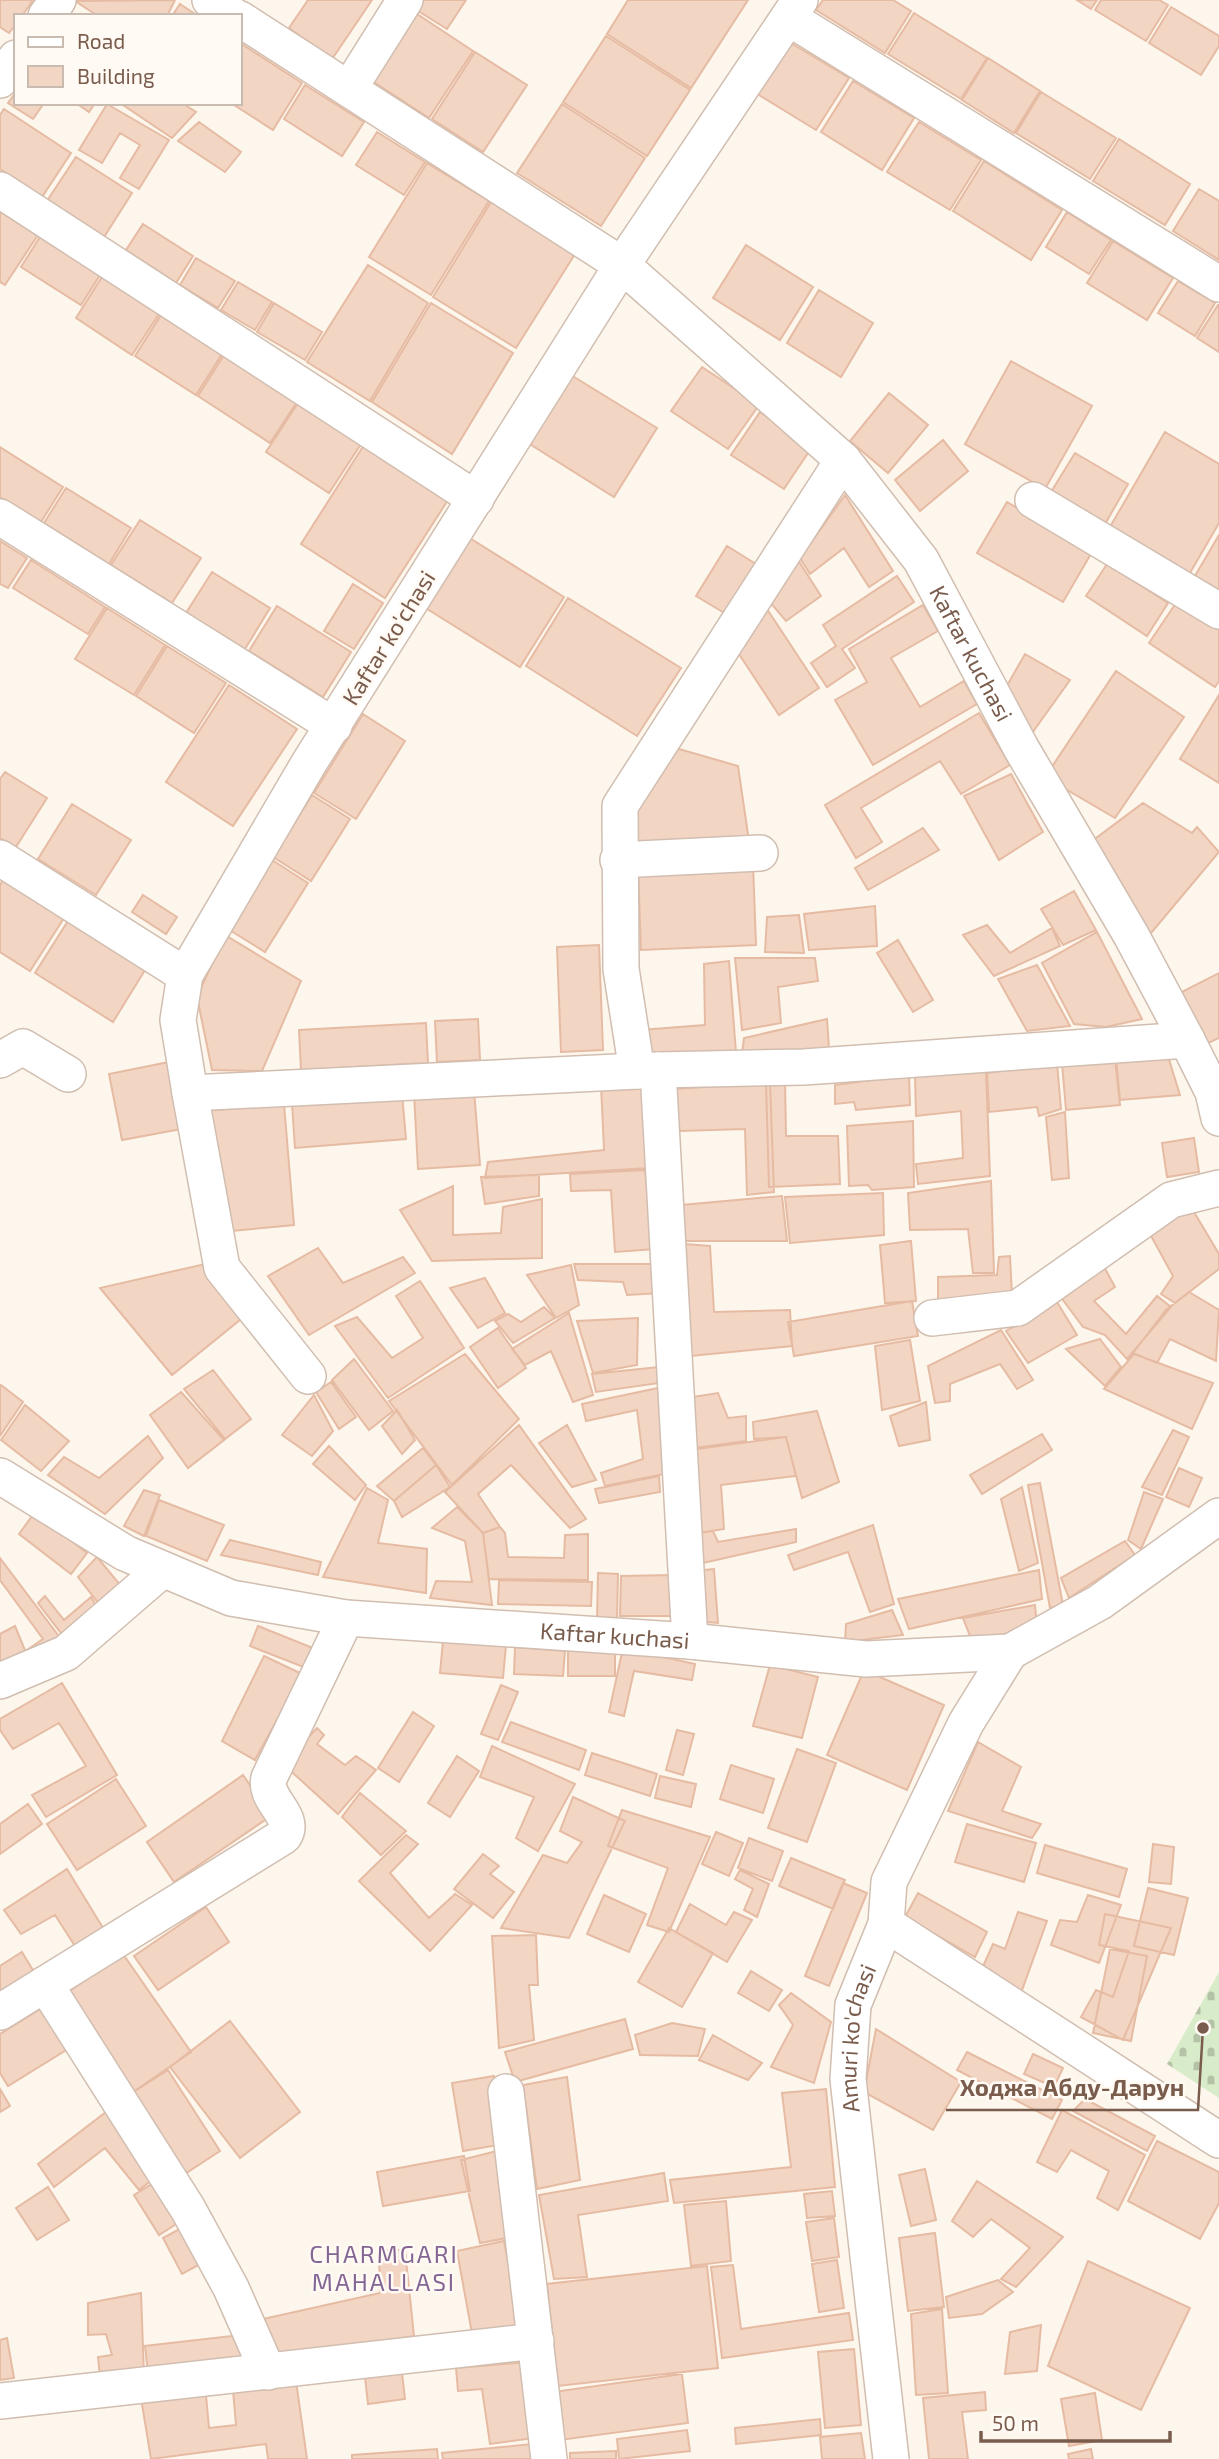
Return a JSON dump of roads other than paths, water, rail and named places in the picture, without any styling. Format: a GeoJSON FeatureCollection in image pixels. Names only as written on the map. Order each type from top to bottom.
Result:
{"type":"FeatureCollection","features":[{"type":"Feature","properties":{"kind":"street"},"geometry":{"type":"LineString","coordinates":[[210,0],[231,14]]}},
{"type":"Feature","properties":{"kind":"street"},"geometry":{"type":"LineString","coordinates":[[349,89],[405,0]]}},
{"type":"Feature","properties":{"kind":"street"},"geometry":{"type":"LineString","coordinates":[[795,9],[1219,284]]}},
{"type":"Feature","properties":{"kind":"street","name":"Kaftar ko'chasi"},"geometry":{"type":"LineString","coordinates":[[308,1376],[222,1268],[178,1020],[185,975],[334,726],[622,265],[795,9]]}},
{"type":"Feature","properties":{"kind":"street","name":"Kaftar kuchasi"},"geometry":{"type":"LineString","coordinates":[[242,20],[622,265],[843,460],[922,559],[1021,748],[1131,935],[1187,1040],[1213,1092],[1219,1118]]}},
{"type":"Feature","properties":{"kind":"street"},"geometry":{"type":"LineString","coordinates":[[0,79],[14,61]]}},
{"type":"Feature","properties":{"kind":"street"},"geometry":{"type":"LineString","coordinates":[[0,190],[476,499]]}},
{"type":"Feature","properties":{"kind":"street"},"geometry":{"type":"LineString","coordinates":[[690,1641],[648,1071],[621,969],[618,860],[620,806],[843,460]]}},
{"type":"Feature","properties":{"kind":"street"},"geometry":{"type":"LineString","coordinates":[[1033,500],[1219,611]]}},
{"type":"Feature","properties":{"kind":"street"},"geometry":{"type":"LineString","coordinates":[[0,517],[334,726]]}},
{"type":"Feature","properties":{"kind":"street"},"geometry":{"type":"LineString","coordinates":[[618,860],[760,853]]}},
{"type":"Feature","properties":{"kind":"street"},"geometry":{"type":"LineString","coordinates":[[0,858],[185,975]]}},
{"type":"Feature","properties":{"kind":"street"},"geometry":{"type":"LineString","coordinates":[[190,1093],[648,1071],[804,1067],[1187,1040]]}},
{"type":"Feature","properties":{"kind":"street"},"geometry":{"type":"LineString","coordinates":[[0,1060],[23,1047],[68,1074]]}},
{"type":"Feature","properties":{"kind":"street"},"geometry":{"type":"LineString","coordinates":[[932,1318],[1018,1308],[1171,1200],[1219,1188]]}},
{"type":"Feature","properties":{"kind":"street","name":"Kaftar kuchasi"},"geometry":{"type":"LineString","coordinates":[[0,1476],[125,1553],[230,1598],[346,1618],[690,1641],[866,1659],[1010,1652],[1100,1602],[1219,1516]]}},
{"type":"Feature","properties":{"kind":"street"},"geometry":{"type":"LineString","coordinates":[[0,1681],[66,1653],[162,1570]]}},
{"type":"Feature","properties":{"kind":"street"},"geometry":{"type":"LineString","coordinates":[[0,2012],[284,1836],[288,1822],[266,1787],[346,1618]]}},
{"type":"Feature","properties":{"kind":"street","name":"Amuri ko'chasi"},"geometry":{"type":"LineString","coordinates":[[891,2459],[848,2079],[853,2006],[886,1924],[889,1882],[966,1723],[1010,1652]]}},
{"type":"Feature","properties":{"kind":"street"},"geometry":{"type":"LineString","coordinates":[[886,1924],[1219,2140]]}},
{"type":"Feature","properties":{"kind":"street"},"geometry":{"type":"LineString","coordinates":[[46,1984],[188,2209],[231,2288],[268,2372]]}},
{"type":"Feature","properties":{"kind":"street"},"geometry":{"type":"LineString","coordinates":[[506,2092],[549,2459]]}},
{"type":"Feature","properties":{"kind":"street"},"geometry":{"type":"LineString","coordinates":[[0,2401],[537,2341]]}},
{"type":"Feature","properties":{"kind":"place","name":"Ходжа Абду-Дарун"},"geometry":{"type":"Point","coordinates":[1203,2028]}},
{"type":"Feature","properties":{"kind":"district","name":"CHARMGARI MAHALLASI"},"geometry":{"type":"Point","coordinates":[384,2269]}}]}
